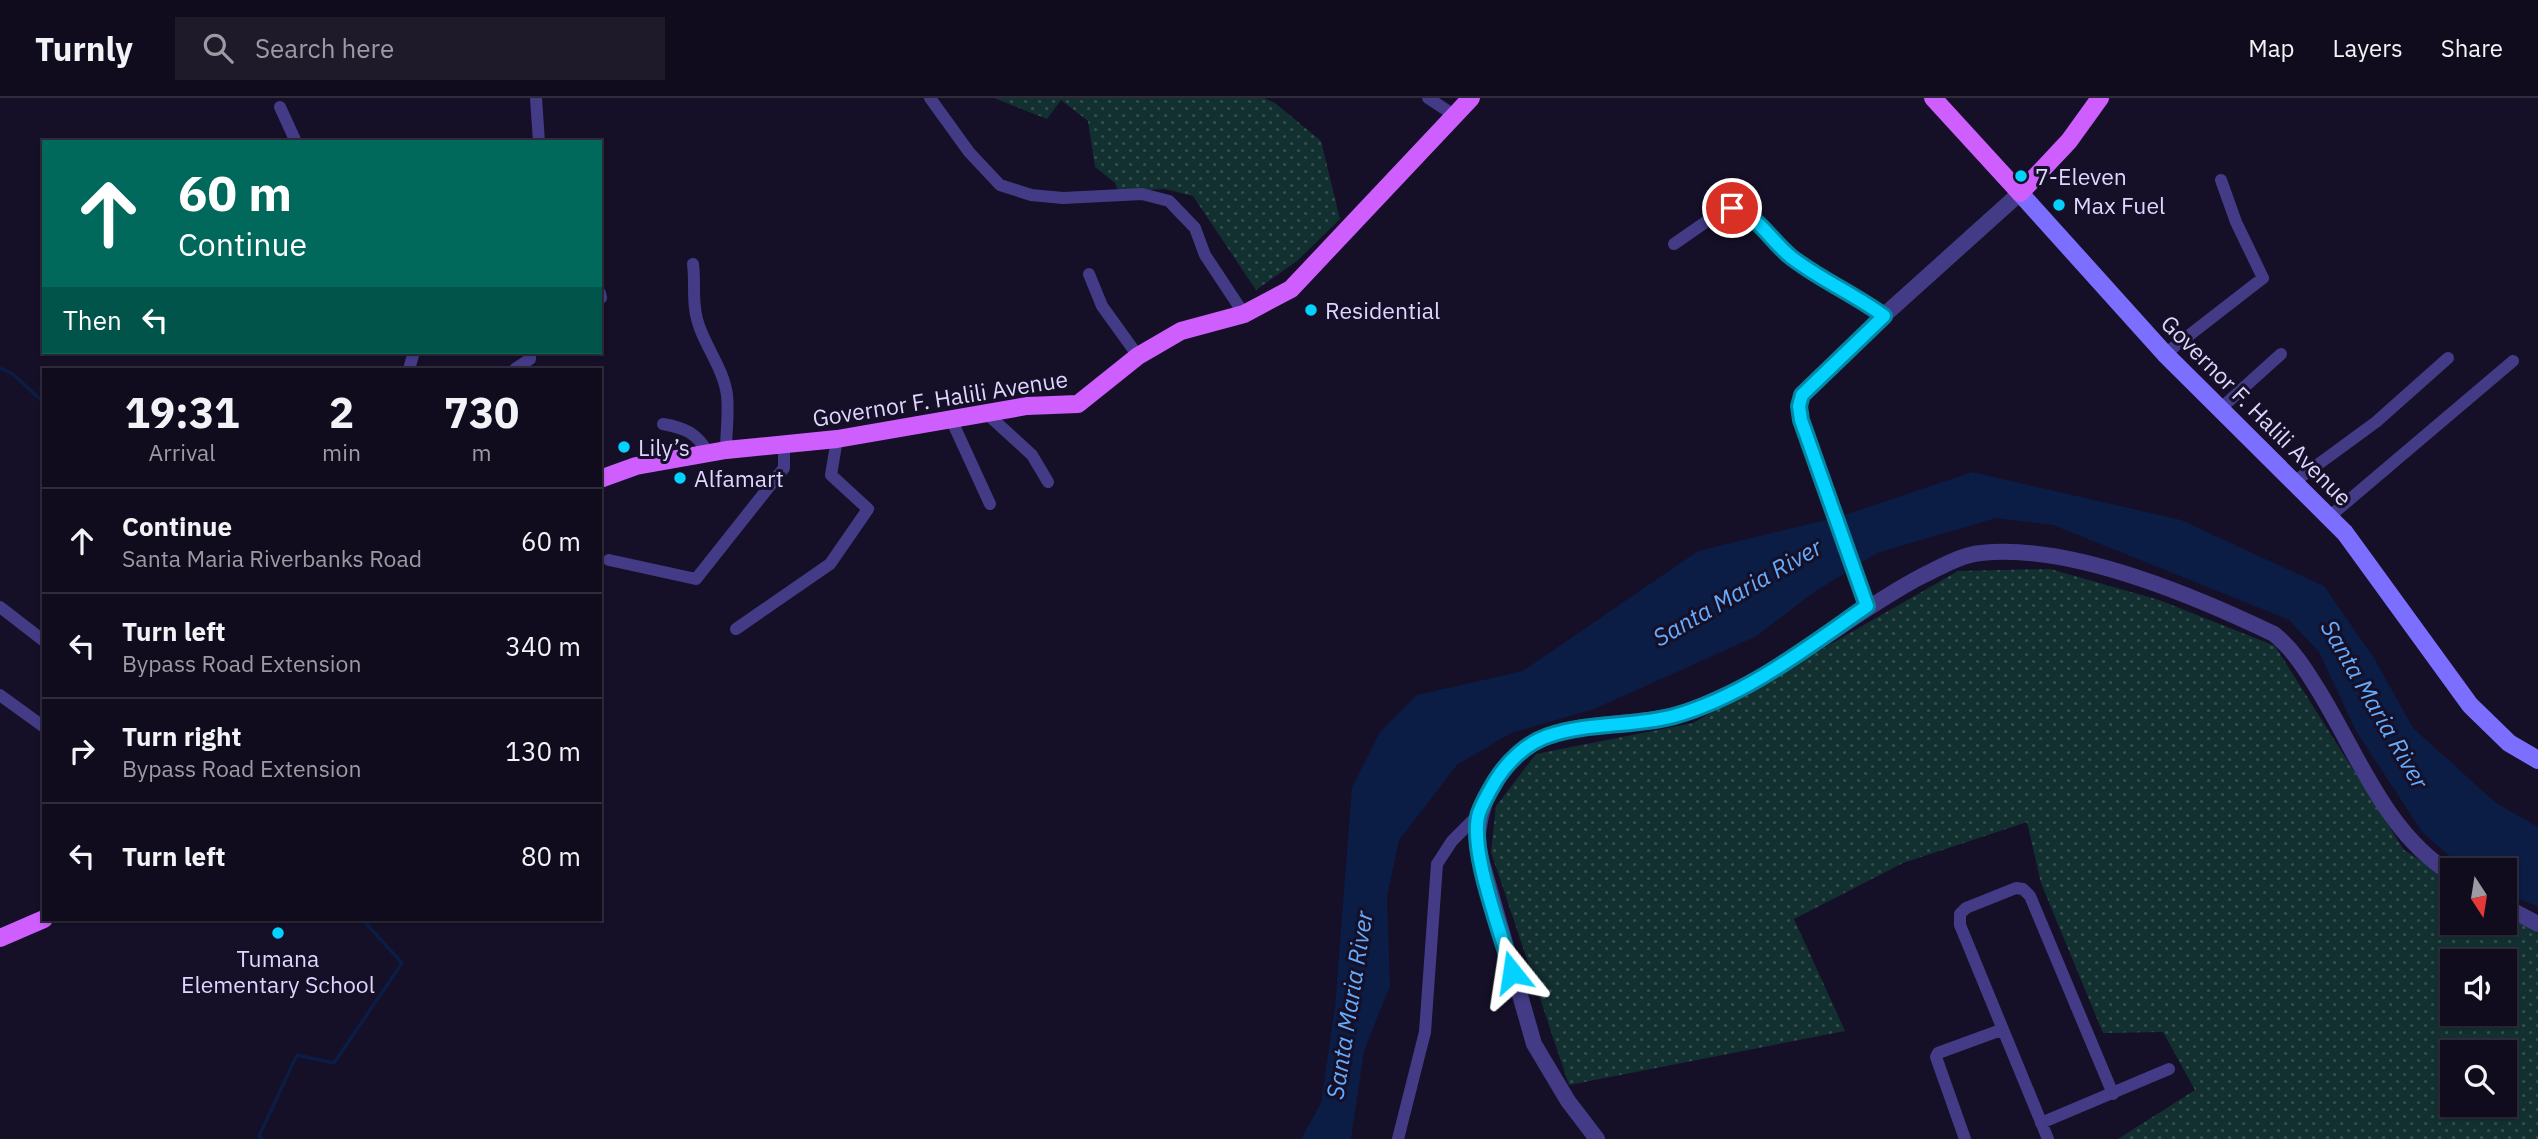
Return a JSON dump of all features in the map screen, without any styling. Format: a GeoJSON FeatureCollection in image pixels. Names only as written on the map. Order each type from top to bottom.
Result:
{"type":"FeatureCollection","features":[{"type":"Feature","properties":{"kind":"main road","name":"Governor F. Halili Avenue"},"geometry":{"type":"LineString","coordinates":[[602,478],[636,466],[717,452],[837,439],[1027,406],[1078,404],[1138,356],[1181,331],[1244,314],[1283,295],[1311,271],[1471,98]]}},
{"type":"Feature","properties":{"kind":"main road","name":"Governor F. Halili Avenue"},"geometry":{"type":"LineString","coordinates":[[1933,98],[2165,354],[2345,533],[2470,705],[2509,743],[2538,760]]}},
{"type":"Feature","properties":{"kind":"main road"},"geometry":{"type":"LineString","coordinates":[[2020,193],[2069,141],[2100,98]]}},
{"type":"Feature","properties":{"kind":"main road"},"geometry":{"type":"LineString","coordinates":[[0,939],[42,920]]}},
{"type":"Feature","properties":{"kind":"street"},"geometry":{"type":"LineString","coordinates":[[536,98],[539,140]]}},
{"type":"Feature","properties":{"kind":"street"},"geometry":{"type":"LineString","coordinates":[[930,98],[969,152],[1000,185],[1031,195],[1063,198],[1142,194],[1169,201],[1195,228],[1205,255],[1244,314]]}},
{"type":"Feature","properties":{"kind":"street"},"geometry":{"type":"LineString","coordinates":[[1428,98],[1454,115]]}},
{"type":"Feature","properties":{"kind":"street"},"geometry":{"type":"LineString","coordinates":[[280,107],[295,140]]}},
{"type":"Feature","properties":{"kind":"street"},"geometry":{"type":"LineString","coordinates":[[2165,354],[2263,278],[2236,222],[2221,180]]}},
{"type":"Feature","properties":{"kind":"street"},"geometry":{"type":"LineString","coordinates":[[1867,606],[1801,420],[1799,406],[1802,395],[1884,316],[2020,193]]}},
{"type":"Feature","properties":{"kind":"street"},"geometry":{"type":"LineString","coordinates":[[1674,244],[1720,212],[1732,208],[1745,212],[1789,255],[1884,316]]}},
{"type":"Feature","properties":{"kind":"street"},"geometry":{"type":"LineString","coordinates":[[663,424],[682,428],[699,437],[717,452],[727,395],[717,365],[702,335],[695,306],[697,288],[693,264]]}},
{"type":"Feature","properties":{"kind":"street"},"geometry":{"type":"LineString","coordinates":[[1089,274],[1102,306],[1138,356]]}},
{"type":"Feature","properties":{"kind":"street"},"geometry":{"type":"LineString","coordinates":[[516,368],[530,359],[530,354]]}},
{"type":"Feature","properties":{"kind":"street"},"geometry":{"type":"LineString","coordinates":[[2220,409],[2281,354]]}},
{"type":"Feature","properties":{"kind":"street"},"geometry":{"type":"LineString","coordinates":[[2294,482],[2376,422],[2448,358]]}},
{"type":"Feature","properties":{"kind":"street"},"geometry":{"type":"LineString","coordinates":[[2329,517],[2513,360]]}},
{"type":"Feature","properties":{"kind":"street"},"geometry":{"type":"LineString","coordinates":[[986,413],[1032,455],[1048,482]]}},
{"type":"Feature","properties":{"kind":"street"},"geometry":{"type":"LineString","coordinates":[[951,419],[990,504]]}},
{"type":"Feature","properties":{"kind":"street"},"geometry":{"type":"LineString","coordinates":[[736,629],[830,564],[868,509],[831,475],[837,439]]}},
{"type":"Feature","properties":{"kind":"street"},"geometry":{"type":"LineString","coordinates":[[609,560],[696,579],[784,468],[784,446]]}},
{"type":"Feature","properties":{"kind":"street"},"geometry":{"type":"LineString","coordinates":[[1398,1139],[1424,1032],[1437,864],[1452,841],[1479,814],[1504,768],[1526,748],[1548,736],[1652,721],[1696,708],[1774,670],[1867,606],[1951,561],[1978,553],[2038,553],[2072,560],[2174,590],[2274,634],[2287,644],[2353,747],[2375,793],[2393,818],[2407,835],[2440,864]]}},
{"type":"Feature","properties":{"kind":"street"},"geometry":{"type":"LineString","coordinates":[[0,607],[42,639]]}},
{"type":"Feature","properties":{"kind":"street"},"geometry":{"type":"LineString","coordinates":[[0,695],[42,726]]}},
{"type":"Feature","properties":{"kind":"street"},"geometry":{"type":"LineString","coordinates":[[1479,814],[1477,845],[1534,1044],[1568,1101],[1597,1139]]}},
{"type":"Feature","properties":{"kind":"street"},"geometry":{"type":"LineString","coordinates":[[2048,1139],[2001,1030],[1959,919],[1966,908],[2016,888],[2023,889],[2030,896],[2113,1094]]}},
{"type":"Feature","properties":{"kind":"street"},"geometry":{"type":"LineString","coordinates":[[2517,913],[2538,924]]}},
{"type":"Feature","properties":{"kind":"street"},"geometry":{"type":"LineString","coordinates":[[1965,1139],[1936,1057],[1938,1053],[2001,1030]]}},
{"type":"Feature","properties":{"kind":"street"},"geometry":{"type":"LineString","coordinates":[[2041,1123],[2169,1069]]}},
{"type":"Feature","properties":{"kind":"green space"},"geometry":{"type":"Polygon","coordinates":[[[994,98],[1264,98],[1275,103],[1321,141],[1340,219],[1297,261],[1256,290],[1193,196],[1165,189],[1118,192],[1115,183],[1095,167],[1088,121],[1061,100],[1047,119],[994,98]]]}},
{"type":"Feature","properties":{"kind":"green space"},"geometry":{"type":"Polygon","coordinates":[[[2050,569],[2159,600],[2275,646],[2404,850],[2440,872],[2440,935],[2517,935],[2517,920],[2538,933],[2538,1139],[2118,1139],[2195,1090],[2163,1032],[2103,1033],[2041,883],[2027,822],[1903,863],[1794,919],[1845,1031],[1569,1085],[1491,852],[1496,806],[1536,754],[1693,723],[1958,571],[2050,569]]]}},
{"type":"Feature","properties":{"kind":"water","name":"Santa Maria River"},"geometry":{"type":"Polygon","coordinates":[[[1972,472],[2181,520],[2324,586],[2374,658],[2413,728],[2496,803],[2538,827],[2538,907],[2517,898],[2517,858],[2451,858],[2422,832],[2356,731],[2319,652],[2289,620],[2053,525],[1996,518],[1877,553],[1813,593],[1755,637],[1594,709],[1511,733],[1457,765],[1399,840],[1387,897],[1390,986],[1364,1051],[1351,1139],[1301,1139],[1321,1103],[1335,1007],[1352,787],[1380,732],[1417,695],[1523,671],[1698,551],[1842,516],[1972,472]]]}},
{"type":"Feature","properties":{"kind":"waterway"},"geometry":{"type":"LineString","coordinates":[[0,368],[13,374],[42,401]]}},
{"type":"Feature","properties":{"kind":"waterway"},"geometry":{"type":"LineString","coordinates":[[262,1139],[259,1136],[297,1055],[334,1063],[402,963],[364,921]]}},
{"type":"Feature","properties":{"kind":"place","name":"7-Eleven"},"geometry":{"type":"Point","coordinates":[2021,176]}},
{"type":"Feature","properties":{"kind":"place","name":"Max Fuel"},"geometry":{"type":"Point","coordinates":[2059,205]}},
{"type":"Feature","properties":{"kind":"place","name":"Residential"},"geometry":{"type":"Point","coordinates":[1311,310]}},
{"type":"Feature","properties":{"kind":"place","name":"Lily’s"},"geometry":{"type":"Point","coordinates":[624,447]}},
{"type":"Feature","properties":{"kind":"place","name":"Alfamart"},"geometry":{"type":"Point","coordinates":[680,478]}},
{"type":"Feature","properties":{"kind":"place","name":"Tumana Elementary School"},"geometry":{"type":"Point","coordinates":[278,933]}},
{"type":"Feature","properties":{"kind":"route"},"geometry":{"type":"LineString","coordinates":[[1512,972],[1477,845],[1479,814],[1504,768],[1526,748],[1548,736],[1652,721],[1696,708],[1774,670],[1867,606],[1801,420],[1799,406],[1802,395],[1884,316],[1789,255],[1745,212],[1732,208]]}}]}
